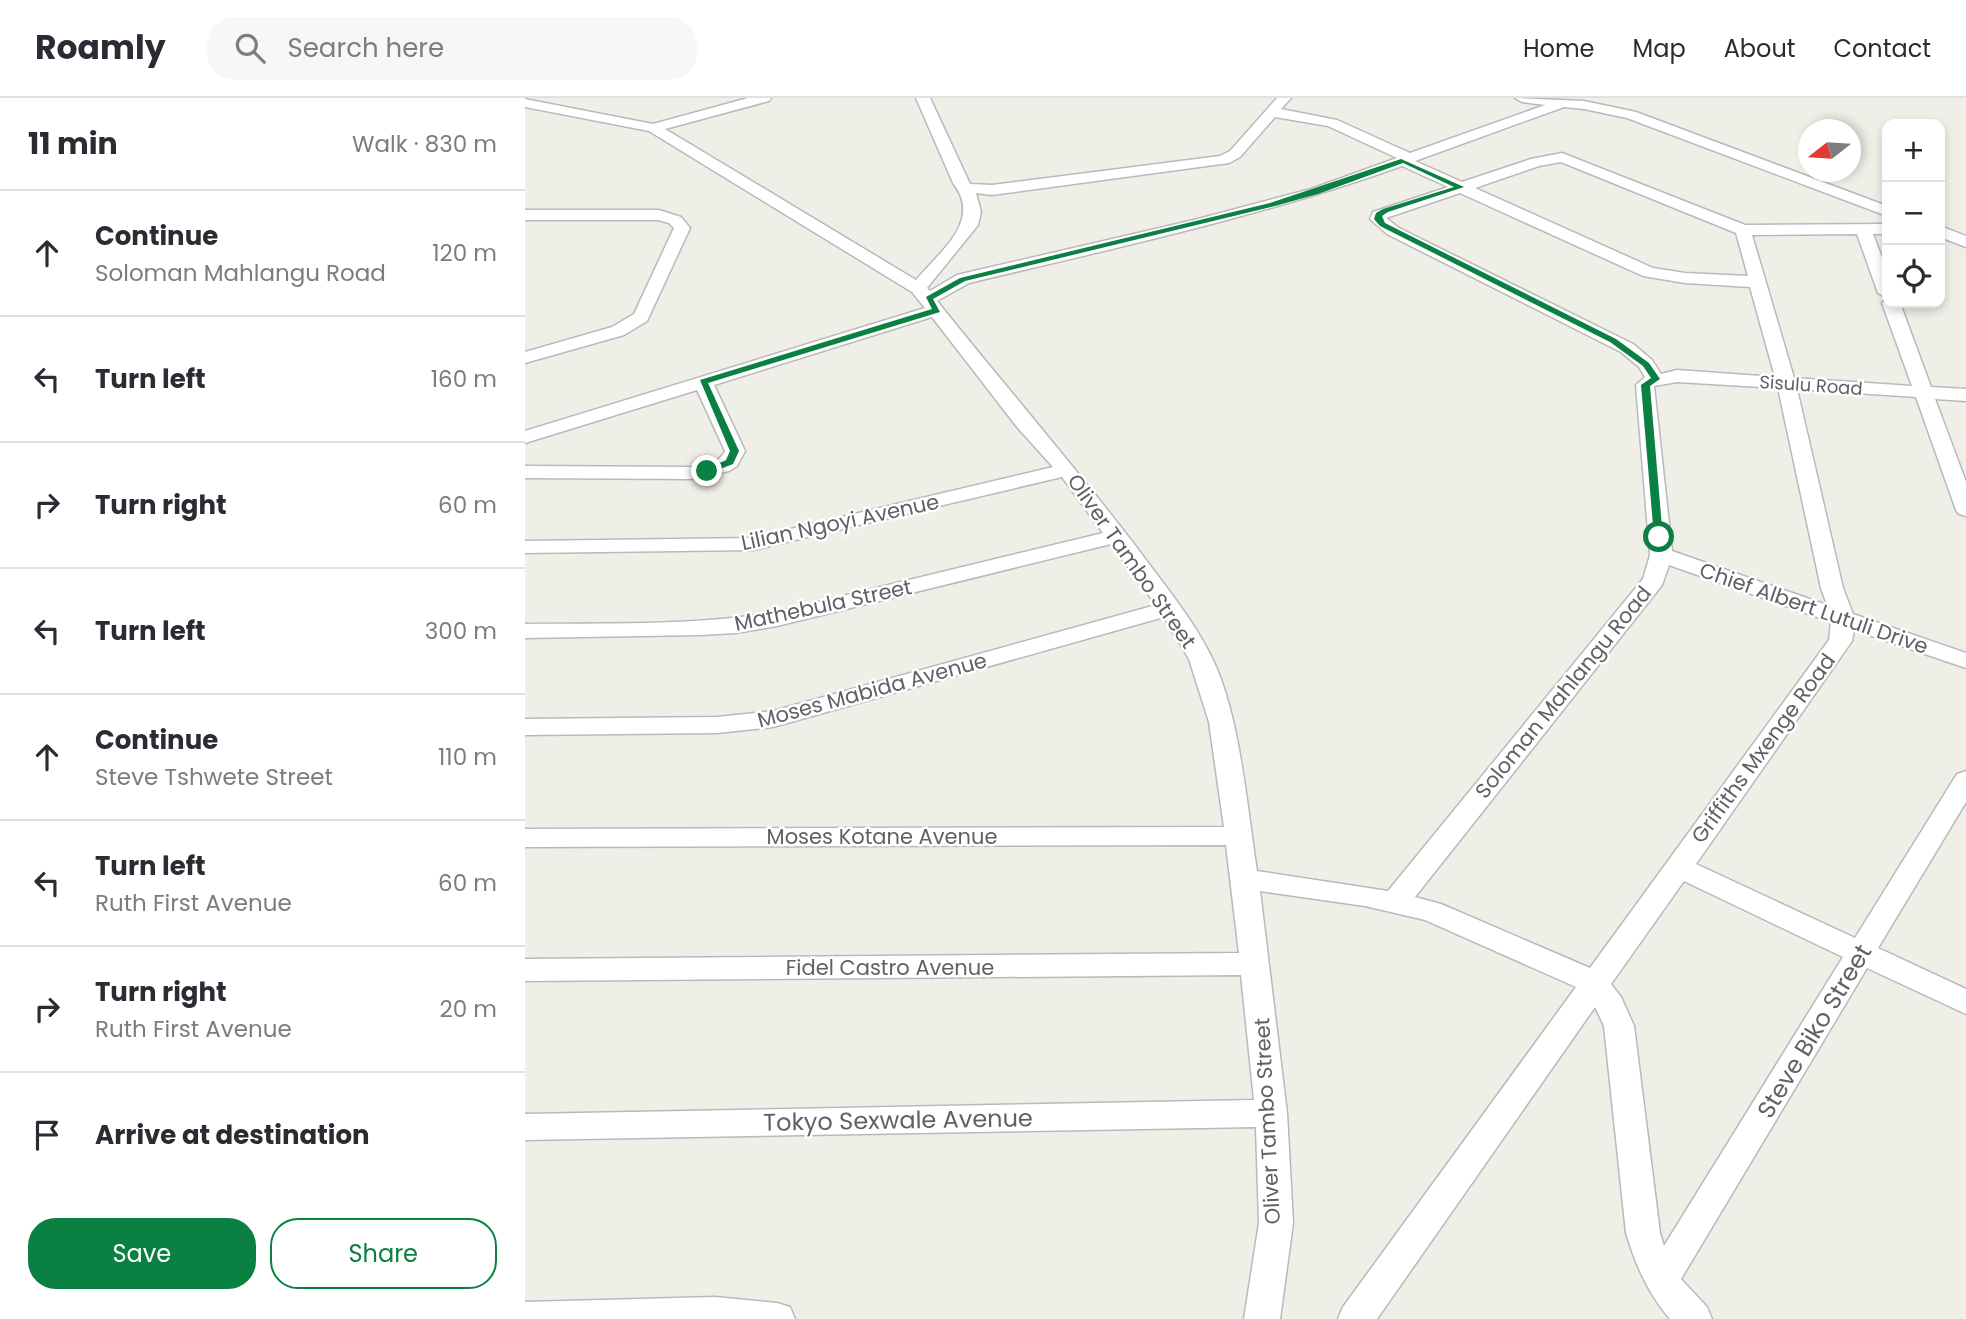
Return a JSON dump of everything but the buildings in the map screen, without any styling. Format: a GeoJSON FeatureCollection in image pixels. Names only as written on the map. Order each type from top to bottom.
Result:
{"type":"FeatureCollection","features":[{"type":"Feature","properties":{"kind":"street"},"geometry":{"type":"LineString","coordinates":[[653,128],[764,98]]}},
{"type":"Feature","properties":{"kind":"street"},"geometry":{"type":"LineString","coordinates":[[923,98],[961,183],[966,188],[973,217],[970,228],[940,258],[928,299]]}},
{"type":"Feature","properties":{"kind":"street"},"geometry":{"type":"LineString","coordinates":[[966,188],[992,190],[1214,163],[1235,154],[1284,98]]}},
{"type":"Feature","properties":{"kind":"street"},"geometry":{"type":"LineString","coordinates":[[1522,98],[1558,101],[1632,115],[1882,209]]}},
{"type":"Feature","properties":{"kind":"street"},"geometry":{"type":"LineString","coordinates":[[525,463],[532,436],[703,382],[928,299],[963,279],[1316,192],[1558,101]]}},
{"type":"Feature","properties":{"kind":"street","name":"Oliver Tambo Street"},"geometry":{"type":"LineString","coordinates":[[525,103],[551,102],[653,128],[928,299],[1024,423],[1067,470],[1170,608],[1201,659],[1221,722],[1256,964],[1271,1113],[1276,1223],[1262,1319]]}},
{"type":"Feature","properties":{"kind":"street"},"geometry":{"type":"LineString","coordinates":[[1273,112],[1332,123],[1460,187],[1649,272],[1685,278],[1759,282]]}},
{"type":"Feature","properties":{"kind":"street"},"geometry":{"type":"LineString","coordinates":[[1655,379],[1646,364],[1627,348],[1393,230],[1378,219],[1379,215],[1545,159],[1562,157],[1743,230],[1882,229]]}},
{"type":"Feature","properties":{"kind":"street"},"geometry":{"type":"LineString","coordinates":[[525,215],[659,215],[675,220],[682,228],[641,317],[618,331],[525,358]]}},
{"type":"Feature","properties":{"kind":"street"},"geometry":{"type":"LineString","coordinates":[[1863,229],[1882,280]]}},
{"type":"Feature","properties":{"kind":"street"},"geometry":{"type":"LineString","coordinates":[[1743,230],[1786,383],[1832,588],[1843,617]]}},
{"type":"Feature","properties":{"kind":"street"},"geometry":{"type":"LineString","coordinates":[[1945,233],[1966,242]]}},
{"type":"Feature","properties":{"kind":"street"},"geometry":{"type":"LineString","coordinates":[[1893,308],[1926,392],[1966,510]]}},
{"type":"Feature","properties":{"kind":"street","name":"Sisulu Road"},"geometry":{"type":"LineString","coordinates":[[1655,379],[1677,376],[1966,395]]}},
{"type":"Feature","properties":{"kind":"street","name":"Soloman Mahlangu Road"},"geometry":{"type":"LineString","coordinates":[[1395,902],[1654,580],[1661,555],[1646,385],[1655,379]]}},
{"type":"Feature","properties":{"kind":"street"},"geometry":{"type":"LineString","coordinates":[[525,472],[674,473],[722,467],[730,462],[735,451],[703,382]]}},
{"type":"Feature","properties":{"kind":"street","name":"Lilian Ngoyi Avenue"},"geometry":{"type":"LineString","coordinates":[[525,547],[753,544],[1067,470]]}},
{"type":"Feature","properties":{"kind":"street","name":"Mathebula Street"},"geometry":{"type":"LineString","coordinates":[[525,631],[736,626],[777,619],[1116,536]]}},
{"type":"Feature","properties":{"kind":"street","name":"Chief Albert Lutuli Drive"},"geometry":{"type":"LineString","coordinates":[[1661,555],[1966,661]]}},
{"type":"Feature","properties":{"kind":"street","name":"Moses Mabida Avenue"},"geometry":{"type":"LineString","coordinates":[[525,727],[717,725],[772,719],[1170,608]]}},
{"type":"Feature","properties":{"kind":"street","name":"Griffiths Mxenge Road"},"geometry":{"type":"LineString","coordinates":[[1356,1319],[1840,641],[1844,628],[1843,617]]}},
{"type":"Feature","properties":{"kind":"street","name":"Steve Biko Street"},"geometry":{"type":"LineString","coordinates":[[1661,1281],[1966,780]]}},
{"type":"Feature","properties":{"kind":"street","name":"Moses Kotane Avenue"},"geometry":{"type":"LineString","coordinates":[[525,838],[1238,836]]}},
{"type":"Feature","properties":{"kind":"street"},"geometry":{"type":"LineString","coordinates":[[1678,867],[1966,1002]]}},
{"type":"Feature","properties":{"kind":"street"},"geometry":{"type":"LineString","coordinates":[[1245,878],[1395,902],[1431,911],[1594,983],[1611,1005],[1619,1026],[1643,1233],[1648,1253],[1661,1281],[1694,1319]]}},
{"type":"Feature","properties":{"kind":"street","name":"Fidel Castro Avenue"},"geometry":{"type":"LineString","coordinates":[[525,970],[849,965],[1102,968],[1256,964]]}},
{"type":"Feature","properties":{"kind":"street","name":"Tokyo Sexwale Avenue"},"geometry":{"type":"LineString","coordinates":[[525,1127],[1271,1113]]}},
{"type":"Feature","properties":{"kind":"street"},"geometry":{"type":"LineString","coordinates":[[525,1318],[715,1313],[776,1319]]}},
{"type":"Feature","properties":{"kind":"route"},"geometry":{"type":"LineString","coordinates":[[707,471],[730,462],[735,451],[703,382],[937,310],[929,299],[963,279],[1272,205],[1403,160],[1460,187],[1385,211],[1378,219],[1383,224],[1627,348],[1646,364],[1655,379],[1646,385],[1659,537]]}}]}
